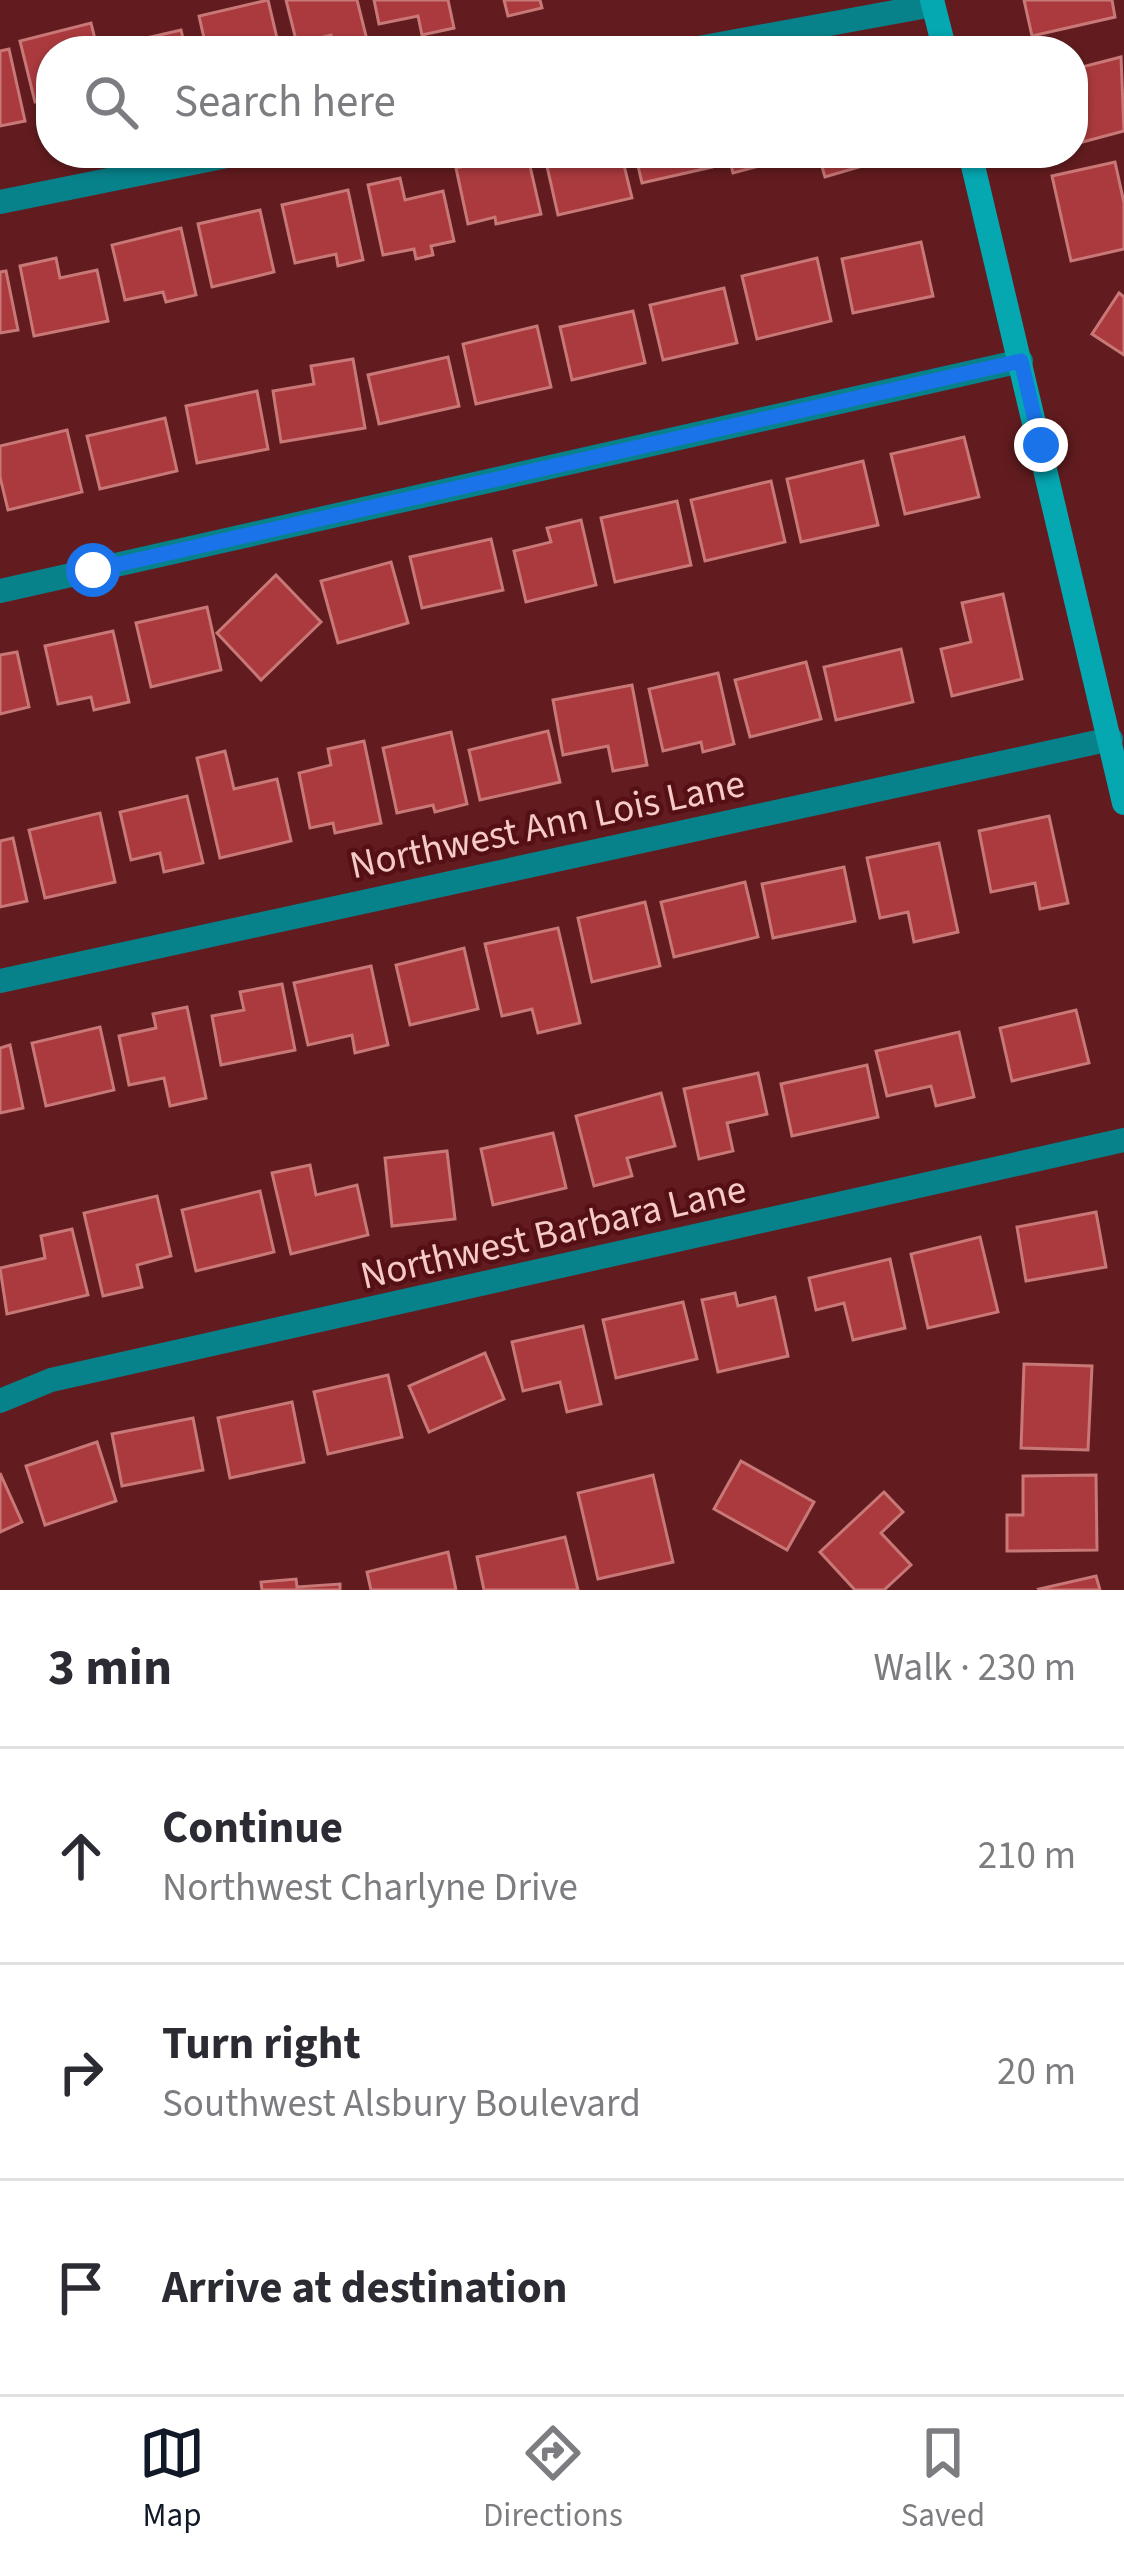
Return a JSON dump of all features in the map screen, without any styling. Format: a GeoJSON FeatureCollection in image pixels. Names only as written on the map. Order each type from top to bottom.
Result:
{"type":"FeatureCollection","features":[{"type":"Feature","properties":{"kind":"main road"},"geometry":{"type":"LineString","coordinates":[[933,2],[941,36]]}},
{"type":"Feature","properties":{"kind":"main road"},"geometry":{"type":"LineString","coordinates":[[974,168],[1124,803]]}},
{"type":"Feature","properties":{"kind":"street"},"geometry":{"type":"LineString","coordinates":[[759,36],[933,2]]}},
{"type":"Feature","properties":{"kind":"street"},"geometry":{"type":"LineString","coordinates":[[0,202],[168,168]]}},
{"type":"Feature","properties":{"kind":"street"},"geometry":{"type":"LineString","coordinates":[[0,591],[1021,361]]}},
{"type":"Feature","properties":{"kind":"street","name":"Northwest Ann Lois Lane"},"geometry":{"type":"LineString","coordinates":[[0,981],[1111,740]]}},
{"type":"Feature","properties":{"kind":"street","name":"Northwest Barbara Lane"},"geometry":{"type":"LineString","coordinates":[[0,1401],[51,1380],[1124,1140]]}},
{"type":"Feature","properties":{"kind":"building"},"geometry":{"type":"Polygon","coordinates":[[[268,0],[276,36],[204,36],[199,16],[268,0]]]}},
{"type":"Feature","properties":{"kind":"building"},"geometry":{"type":"Polygon","coordinates":[[[286,0],[357,0],[366,36],[295,36],[286,0]]]}},
{"type":"Feature","properties":{"kind":"building"},"geometry":{"type":"Polygon","coordinates":[[[374,0],[448,0],[454,28],[422,35],[418,16],[379,24],[374,0]]]}},
{"type":"Feature","properties":{"kind":"building"},"geometry":{"type":"Polygon","coordinates":[[[504,0],[540,0],[542,8],[508,16],[504,0]]]}},
{"type":"Feature","properties":{"kind":"building"},"geometry":{"type":"Polygon","coordinates":[[[1024,0],[1112,0],[1115,17],[1032,36],[1024,0]]]}},
{"type":"Feature","properties":{"kind":"building"},"geometry":{"type":"Polygon","coordinates":[[[91,23],[94,36],[40,36],[91,23]]]}},
{"type":"Feature","properties":{"kind":"building"},"geometry":{"type":"Polygon","coordinates":[[[36,37],[36,102],[35,102],[20,41],[36,37]]]}},
{"type":"Feature","properties":{"kind":"building"},"geometry":{"type":"Polygon","coordinates":[[[9,49],[25,121],[0,126],[0,51],[9,49]]]}},
{"type":"Feature","properties":{"kind":"building"},"geometry":{"type":"Polygon","coordinates":[[[1121,57],[1124,131],[1088,141],[1088,65],[1121,57]]]}},
{"type":"Feature","properties":{"kind":"building"},"geometry":{"type":"Polygon","coordinates":[[[1115,162],[1124,203],[1124,249],[1071,261],[1052,176],[1115,162]]]}},
{"type":"Feature","properties":{"kind":"building"},"geometry":{"type":"Polygon","coordinates":[[[456,168],[530,168],[541,214],[496,224],[495,217],[468,224],[456,168]]]}},
{"type":"Feature","properties":{"kind":"building"},"geometry":{"type":"Polygon","coordinates":[[[547,168],[625,168],[632,198],[558,215],[547,168]]]}},
{"type":"Feature","properties":{"kind":"building"},"geometry":{"type":"Polygon","coordinates":[[[638,168],[708,168],[642,183],[638,168]]]}},
{"type":"Feature","properties":{"kind":"building"},"geometry":{"type":"Polygon","coordinates":[[[822,168],[856,168],[825,177],[822,168]]]}},
{"type":"Feature","properties":{"kind":"building"},"geometry":{"type":"Polygon","coordinates":[[[400,178],[405,200],[443,191],[454,241],[431,246],[433,255],[416,259],[414,249],[383,255],[368,185],[400,178]]]}},
{"type":"Feature","properties":{"kind":"building"},"geometry":{"type":"Polygon","coordinates":[[[348,190],[363,260],[338,266],[336,254],[295,263],[282,205],[348,190]]]}},
{"type":"Feature","properties":{"kind":"building"},"geometry":{"type":"Polygon","coordinates":[[[260,210],[274,272],[212,287],[198,224],[260,210]]]}},
{"type":"Feature","properties":{"kind":"building"},"geometry":{"type":"Polygon","coordinates":[[[181,228],[196,295],[166,302],[163,292],[125,300],[112,245],[181,228]]]}},
{"type":"Feature","properties":{"kind":"building"},"geometry":{"type":"Polygon","coordinates":[[[921,242],[933,296],[853,313],[842,259],[921,242]]]}},
{"type":"Feature","properties":{"kind":"building"},"geometry":{"type":"Polygon","coordinates":[[[56,258],[60,278],[97,270],[108,321],[34,336],[20,266],[56,258]]]}},
{"type":"Feature","properties":{"kind":"building"},"geometry":{"type":"Polygon","coordinates":[[[817,258],[831,321],[757,339],[742,276],[817,258]]]}},
{"type":"Feature","properties":{"kind":"building"},"geometry":{"type":"Polygon","coordinates":[[[6,271],[18,330],[0,333],[0,272],[6,271]]]}},
{"type":"Feature","properties":{"kind":"building"},"geometry":{"type":"Polygon","coordinates":[[[724,288],[737,343],[663,360],[650,305],[724,288]]]}},
{"type":"Feature","properties":{"kind":"building"},"geometry":{"type":"Polygon","coordinates":[[[1119,293],[1124,297],[1124,355],[1092,334],[1119,293]]]}},
{"type":"Feature","properties":{"kind":"building"},"geometry":{"type":"Polygon","coordinates":[[[633,311],[645,363],[572,380],[560,327],[633,311]]]}},
{"type":"Feature","properties":{"kind":"building"},"geometry":{"type":"Polygon","coordinates":[[[537,326],[551,387],[476,404],[463,344],[537,326]]]}},
{"type":"Feature","properties":{"kind":"building"},"geometry":{"type":"Polygon","coordinates":[[[448,357],[459,406],[379,424],[368,375],[448,357]]]}},
{"type":"Feature","properties":{"kind":"building"},"geometry":{"type":"Polygon","coordinates":[[[353,359],[365,428],[281,442],[273,391],[314,384],[311,366],[353,359]]]}},
{"type":"Feature","properties":{"kind":"building"},"geometry":{"type":"Polygon","coordinates":[[[257,391],[268,449],[197,463],[186,406],[257,391]]]}},
{"type":"Feature","properties":{"kind":"building"},"geometry":{"type":"Polygon","coordinates":[[[165,418],[177,471],[100,489],[87,436],[165,418]]]}},
{"type":"Feature","properties":{"kind":"building"},"geometry":{"type":"Polygon","coordinates":[[[67,430],[82,492],[8,510],[0,477],[0,446],[67,430]]]}},
{"type":"Feature","properties":{"kind":"building"},"geometry":{"type":"Polygon","coordinates":[[[964,437],[979,497],[905,514],[891,454],[964,437]]]}},
{"type":"Feature","properties":{"kind":"building"},"geometry":{"type":"Polygon","coordinates":[[[863,461],[878,525],[801,542],[787,479],[863,461]]]}},
{"type":"Feature","properties":{"kind":"building"},"geometry":{"type":"Polygon","coordinates":[[[771,481],[785,542],[705,561],[691,500],[771,481]]]}},
{"type":"Feature","properties":{"kind":"building"},"geometry":{"type":"Polygon","coordinates":[[[677,501],[691,565],[615,582],[601,518],[677,501]]]}},
{"type":"Feature","properties":{"kind":"building"},"geometry":{"type":"Polygon","coordinates":[[[581,520],[596,585],[526,602],[514,551],[551,542],[547,528],[581,520]]]}},
{"type":"Feature","properties":{"kind":"building"},"geometry":{"type":"Polygon","coordinates":[[[491,539],[503,590],[422,608],[410,557],[491,539]]]}},
{"type":"Feature","properties":{"kind":"building"},"geometry":{"type":"Polygon","coordinates":[[[391,562],[408,623],[338,643],[321,581],[391,562]]]}},
{"type":"Feature","properties":{"kind":"building"},"geometry":{"type":"Polygon","coordinates":[[[276,575],[321,622],[261,680],[217,633],[276,575]]]}},
{"type":"Feature","properties":{"kind":"building"},"geometry":{"type":"Polygon","coordinates":[[[1003,594],[1022,679],[952,696],[941,649],[971,642],[962,603],[1003,594]]]}},
{"type":"Feature","properties":{"kind":"building"},"geometry":{"type":"Polygon","coordinates":[[[207,607],[221,670],[151,687],[136,623],[207,607]]]}},
{"type":"Feature","properties":{"kind":"building"},"geometry":{"type":"Polygon","coordinates":[[[113,631],[129,702],[94,710],[91,697],[58,704],[45,646],[113,631]]]}},
{"type":"Feature","properties":{"kind":"building"},"geometry":{"type":"Polygon","coordinates":[[[901,649],[913,702],[836,720],[824,667],[901,649]]]}},
{"type":"Feature","properties":{"kind":"building"},"geometry":{"type":"Polygon","coordinates":[[[17,652],[29,707],[0,714],[0,655],[17,652]]]}},
{"type":"Feature","properties":{"kind":"building"},"geometry":{"type":"Polygon","coordinates":[[[806,662],[821,719],[750,737],[735,680],[806,662]]]}},
{"type":"Feature","properties":{"kind":"building"},"geometry":{"type":"Polygon","coordinates":[[[718,673],[734,744],[703,752],[701,742],[663,751],[649,689],[718,673]]]}},
{"type":"Feature","properties":{"kind":"building"},"geometry":{"type":"Polygon","coordinates":[[[632,685],[647,765],[613,771],[608,746],[563,755],[553,700],[632,685]]]}},
{"type":"Feature","properties":{"kind":"building"},"geometry":{"type":"Polygon","coordinates":[[[548,731],[560,782],[480,800],[469,750],[548,731]]]}},
{"type":"Feature","properties":{"kind":"building"},"geometry":{"type":"Polygon","coordinates":[[[451,732],[467,804],[435,812],[433,805],[397,813],[383,748],[451,732]]]}},
{"type":"Feature","properties":{"kind":"building"},"geometry":{"type":"Polygon","coordinates":[[[364,741],[381,823],[335,833],[333,823],[310,828],[299,773],[331,765],[328,749],[364,741]]]}},
{"type":"Feature","properties":{"kind":"building"},"geometry":{"type":"Polygon","coordinates":[[[225,751],[234,789],[277,779],[291,841],[220,858],[197,758],[225,751]]]}},
{"type":"Feature","properties":{"kind":"building"},"geometry":{"type":"Polygon","coordinates":[[[187,796],[203,863],[164,872],[160,853],[131,860],[120,812],[187,796]]]}},
{"type":"Feature","properties":{"kind":"building"},"geometry":{"type":"Polygon","coordinates":[[[100,813],[115,882],[45,898],[29,830],[100,813]]]}},
{"type":"Feature","properties":{"kind":"building"},"geometry":{"type":"Polygon","coordinates":[[[1049,816],[1068,903],[1040,909],[1035,883],[991,892],[979,831],[1049,816]]]}},
{"type":"Feature","properties":{"kind":"building"},"geometry":{"type":"Polygon","coordinates":[[[13,838],[27,901],[0,907],[0,841],[13,838]]]}},
{"type":"Feature","properties":{"kind":"building"},"geometry":{"type":"Polygon","coordinates":[[[939,843],[958,932],[914,942],[908,912],[880,918],[867,858],[939,843]]]}},
{"type":"Feature","properties":{"kind":"building"},"geometry":{"type":"Polygon","coordinates":[[[844,867],[855,921],[773,938],[762,884],[844,867]]]}},
{"type":"Feature","properties":{"kind":"building"},"geometry":{"type":"Polygon","coordinates":[[[745,882],[758,937],[674,957],[661,902],[745,882]]]}},
{"type":"Feature","properties":{"kind":"building"},"geometry":{"type":"Polygon","coordinates":[[[645,902],[660,966],[592,982],[578,918],[645,902]]]}},
{"type":"Feature","properties":{"kind":"building"},"geometry":{"type":"Polygon","coordinates":[[[558,928],[580,1023],[538,1033],[532,1009],[502,1016],[485,944],[558,928]]]}},
{"type":"Feature","properties":{"kind":"building"},"geometry":{"type":"Polygon","coordinates":[[[464,948],[478,1009],[410,1025],[396,965],[464,948]]]}},
{"type":"Feature","properties":{"kind":"building"},"geometry":{"type":"Polygon","coordinates":[[[371,966],[388,1045],[355,1053],[352,1035],[308,1045],[294,983],[371,966]]]}},
{"type":"Feature","properties":{"kind":"building"},"geometry":{"type":"Polygon","coordinates":[[[282,984],[295,1050],[221,1065],[212,1016],[244,1010],[240,992],[282,984]]]}},
{"type":"Feature","properties":{"kind":"building"},"geometry":{"type":"Polygon","coordinates":[[[187,1007],[206,1098],[170,1106],[164,1078],[129,1085],[119,1036],[156,1028],[153,1014],[187,1007]]]}},
{"type":"Feature","properties":{"kind":"building"},"geometry":{"type":"Polygon","coordinates":[[[1076,1010],[1089,1063],[1012,1081],[1000,1028],[1076,1010]]]}},
{"type":"Feature","properties":{"kind":"building"},"geometry":{"type":"Polygon","coordinates":[[[100,1027],[114,1090],[46,1106],[32,1043],[100,1027]]]}},
{"type":"Feature","properties":{"kind":"building"},"geometry":{"type":"Polygon","coordinates":[[[959,1032],[974,1097],[936,1106],[931,1086],[887,1096],[876,1051],[959,1032]]]}},
{"type":"Feature","properties":{"kind":"building"},"geometry":{"type":"Polygon","coordinates":[[[10,1045],[23,1108],[0,1113],[0,1048],[10,1045]]]}},
{"type":"Feature","properties":{"kind":"building"},"geometry":{"type":"Polygon","coordinates":[[[867,1065],[878,1117],[792,1136],[781,1084],[867,1065]]]}},
{"type":"Feature","properties":{"kind":"building"},"geometry":{"type":"Polygon","coordinates":[[[758,1073],[767,1114],[727,1123],[733,1151],[699,1159],[684,1089],[758,1073]]]}},
{"type":"Feature","properties":{"kind":"building"},"geometry":{"type":"Polygon","coordinates":[[[661,1093],[675,1146],[627,1158],[632,1176],[594,1186],[576,1116],[661,1093]]]}},
{"type":"Feature","properties":{"kind":"building"},"geometry":{"type":"Polygon","coordinates":[[[553,1133],[566,1188],[493,1205],[481,1149],[553,1133]]]}},
{"type":"Feature","properties":{"kind":"building"},"geometry":{"type":"Polygon","coordinates":[[[447,1151],[455,1219],[392,1226],[385,1158],[447,1151]]]}},
{"type":"Feature","properties":{"kind":"building"},"geometry":{"type":"Polygon","coordinates":[[[310,1165],[316,1195],[357,1185],[368,1235],[291,1254],[272,1173],[310,1165]]]}},
{"type":"Feature","properties":{"kind":"building"},"geometry":{"type":"Polygon","coordinates":[[[260,1191],[274,1252],[196,1271],[182,1210],[260,1191]]]}},
{"type":"Feature","properties":{"kind":"building"},"geometry":{"type":"Polygon","coordinates":[[[157,1196],[171,1256],[137,1265],[142,1287],[103,1296],[84,1213],[157,1196]]]}},
{"type":"Feature","properties":{"kind":"building"},"geometry":{"type":"Polygon","coordinates":[[[1096,1212],[1106,1267],[1026,1281],[1017,1227],[1096,1212]]]}},
{"type":"Feature","properties":{"kind":"building"},"geometry":{"type":"Polygon","coordinates":[[[72,1229],[88,1295],[7,1314],[0,1268],[45,1258],[41,1236],[72,1229]]]}},
{"type":"Feature","properties":{"kind":"building"},"geometry":{"type":"Polygon","coordinates":[[[980,1237],[998,1312],[928,1328],[911,1254],[980,1237]]]}},
{"type":"Feature","properties":{"kind":"building"},"geometry":{"type":"Polygon","coordinates":[[[890,1259],[905,1328],[853,1340],[844,1303],[816,1310],[809,1278],[890,1259]]]}},
{"type":"Feature","properties":{"kind":"building"},"geometry":{"type":"Polygon","coordinates":[[[735,1293],[738,1306],[775,1297],[788,1356],[718,1372],[702,1300],[735,1293]]]}},
{"type":"Feature","properties":{"kind":"building"},"geometry":{"type":"Polygon","coordinates":[[[683,1302],[697,1359],[616,1378],[603,1320],[683,1302]]]}},
{"type":"Feature","properties":{"kind":"building"},"geometry":{"type":"Polygon","coordinates":[[[583,1326],[601,1404],[567,1412],[560,1382],[523,1391],[512,1342],[583,1326]]]}},
{"type":"Feature","properties":{"kind":"building"},"geometry":{"type":"Polygon","coordinates":[[[485,1353],[504,1399],[429,1432],[409,1386],[485,1353]]]}},
{"type":"Feature","properties":{"kind":"building"},"geometry":{"type":"Polygon","coordinates":[[[1024,1364],[1092,1366],[1088,1450],[1021,1448],[1024,1364]]]}},
{"type":"Feature","properties":{"kind":"building"},"geometry":{"type":"Polygon","coordinates":[[[388,1375],[402,1437],[328,1454],[314,1392],[388,1375]]]}},
{"type":"Feature","properties":{"kind":"building"},"geometry":{"type":"Polygon","coordinates":[[[292,1402],[304,1462],[230,1478],[218,1418],[292,1402]]]}},
{"type":"Feature","properties":{"kind":"building"},"geometry":{"type":"Polygon","coordinates":[[[193,1418],[203,1470],[122,1486],[112,1434],[193,1418]]]}},
{"type":"Feature","properties":{"kind":"building"},"geometry":{"type":"Polygon","coordinates":[[[97,1442],[116,1501],[45,1525],[26,1466],[97,1442]]]}},
{"type":"Feature","properties":{"kind":"building"},"geometry":{"type":"Polygon","coordinates":[[[741,1461],[814,1502],[787,1550],[714,1509],[741,1461]]]}},
{"type":"Feature","properties":{"kind":"building"},"geometry":{"type":"Polygon","coordinates":[[[0,1473],[22,1522],[0,1532],[0,1473]]]}},
{"type":"Feature","properties":{"kind":"building"},"geometry":{"type":"Polygon","coordinates":[[[653,1475],[673,1562],[598,1579],[578,1493],[653,1475]]]}},
{"type":"Feature","properties":{"kind":"building"},"geometry":{"type":"Polygon","coordinates":[[[1096,1475],[1097,1550],[1007,1551],[1007,1515],[1023,1515],[1023,1476],[1096,1475]]]}},
{"type":"Feature","properties":{"kind":"building"},"geometry":{"type":"Polygon","coordinates":[[[884,1492],[903,1512],[881,1533],[911,1565],[884,1590],[855,1590],[820,1552],[884,1492]]]}},
{"type":"Feature","properties":{"kind":"building"},"geometry":{"type":"Polygon","coordinates":[[[565,1537],[578,1590],[484,1590],[477,1557],[565,1537]]]}},
{"type":"Feature","properties":{"kind":"building"},"geometry":{"type":"Polygon","coordinates":[[[448,1552],[456,1590],[371,1590],[367,1572],[448,1552]]]}},
{"type":"Feature","properties":{"kind":"building"},"geometry":{"type":"Polygon","coordinates":[[[1096,1576],[1100,1590],[1039,1589],[1096,1576]]]}},
{"type":"Feature","properties":{"kind":"building"},"geometry":{"type":"Polygon","coordinates":[[[296,1579],[297,1587],[340,1584],[340,1590],[262,1590],[261,1582],[296,1579]]]}},
{"type":"Feature","properties":{"kind":"route"},"geometry":{"type":"LineString","coordinates":[[93,570],[1021,361],[1041,445]]}}]}
